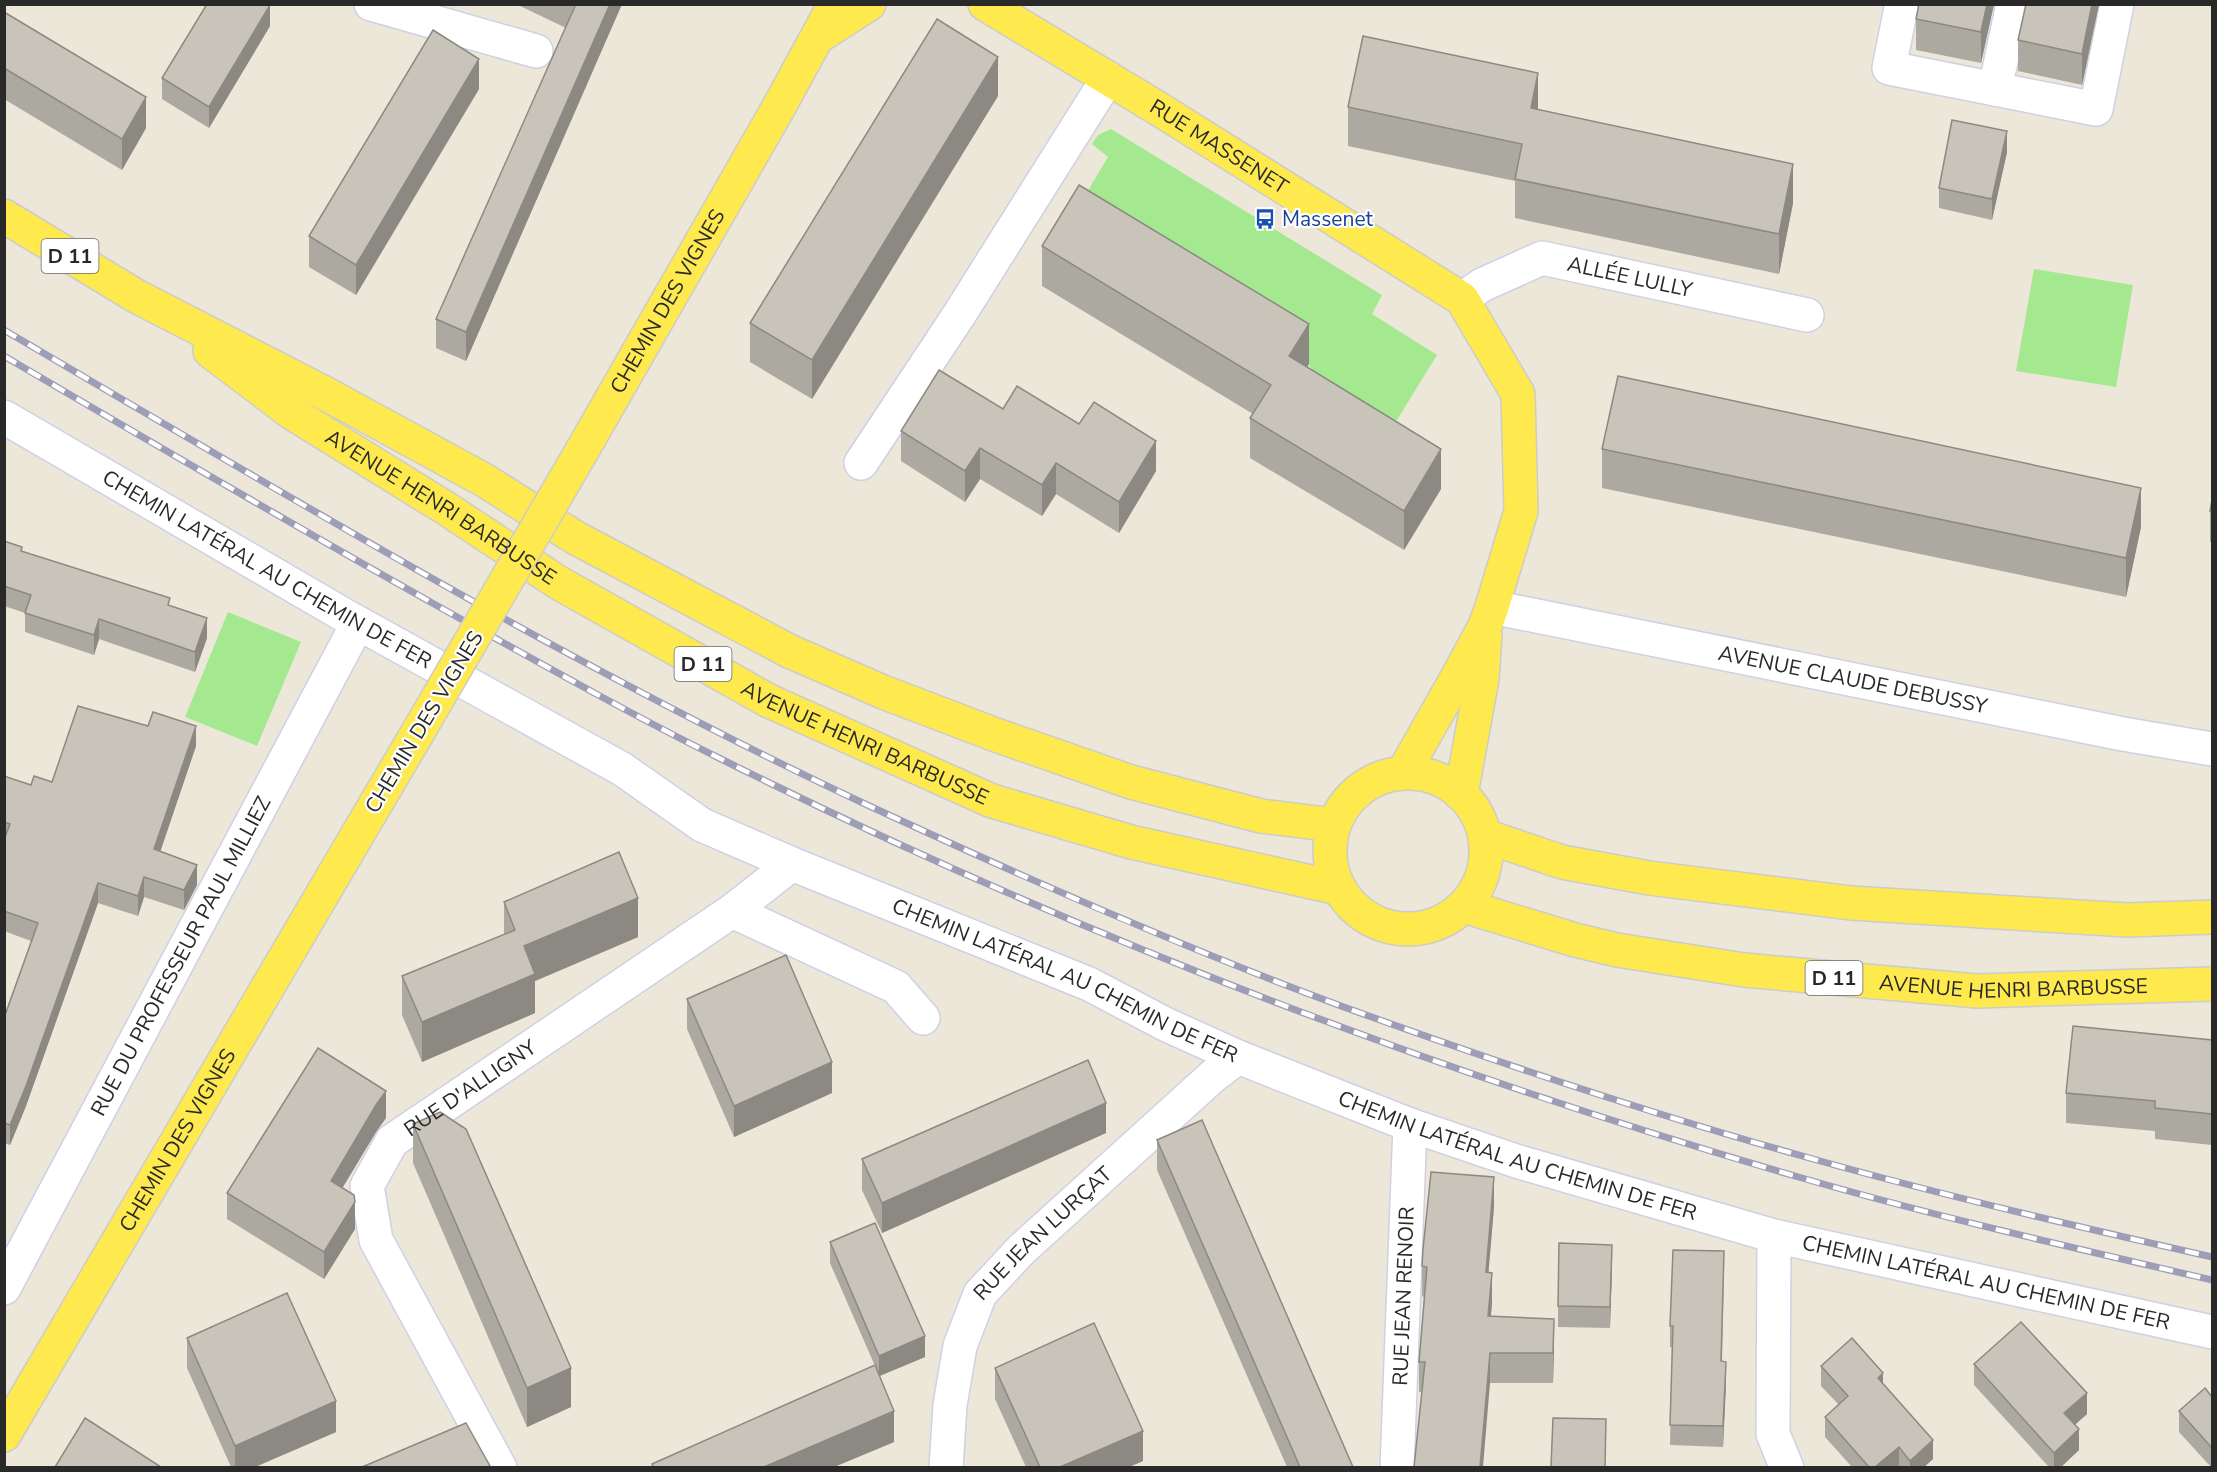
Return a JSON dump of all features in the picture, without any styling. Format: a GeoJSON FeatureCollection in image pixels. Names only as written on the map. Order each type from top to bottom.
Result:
{"type":"FeatureCollection","features":[{"type":"Feature","properties":{"kind":"main road"},"geometry":{"type":"LineString","coordinates":[[811,4],[818,37],[869,4]]}},
{"type":"Feature","properties":{"kind":"main road","name":"CHEMIN DES VIGNES"},"geometry":{"type":"LineString","coordinates":[[4,1435],[583,449],[835,4]]}},
{"type":"Feature","properties":{"kind":"main road","name":"RUE MASSENET"},"geometry":{"type":"LineString","coordinates":[[985,4],[1462,299],[1518,394],[1521,511],[1488,616],[1403,773]]}},
{"type":"Feature","properties":{"kind":"main road","name":"AVENUE HENRI BARBUSSE"},"geometry":{"type":"LineString","coordinates":[[4,216],[136,296],[340,401],[484,480],[576,538],[799,656],[883,692],[996,735],[1131,782],[1261,816],[1334,825]]}},
{"type":"Feature","properties":{"kind":"main road","name":"AVENUE HENRI BARBUSSE"},"geometry":{"type":"LineString","coordinates":[[136,296],[292,413],[447,509],[559,583],[769,701],[992,801],[1131,842],[1338,888]]}},
{"type":"Feature","properties":{"kind":"main road","name":"RUE MASSENET"},"geometry":{"type":"LineString","coordinates":[[1461,794],[1482,679],[1488,616]]}},
{"type":"Feature","properties":{"kind":"main road"},"geometry":{"type":"LineString","coordinates":[[1403,773],[1424,774],[1444,782],[1461,794],[1476,813],[1485,836],[1486,861],[1479,886],[1464,906],[1444,921],[1420,929],[1396,929],[1372,922],[1352,907],[1338,888],[1330,867],[1329,846],[1334,825],[1344,805],[1360,789],[1380,778],[1403,773]]}},
{"type":"Feature","properties":{"kind":"main road"},"geometry":{"type":"LineString","coordinates":[[1485,836],[1562,862],[1649,878],[1851,903],[2128,920],[2212,916]]}},
{"type":"Feature","properties":{"kind":"main road","name":"AVENUE HENRI BARBUSSE"},"geometry":{"type":"LineString","coordinates":[[1464,906],[1575,940],[1617,950],[1744,970],[1977,991],[2212,984]]}},
{"type":"Feature","properties":{"kind":"street"},"geometry":{"type":"LineString","coordinates":[[371,4],[536,51]]}},
{"type":"Feature","properties":{"kind":"street"},"geometry":{"type":"LineString","coordinates":[[1995,89],[2013,4]]}},
{"type":"Feature","properties":{"kind":"street"},"geometry":{"type":"LineString","coordinates":[[1895,6],[1889,68],[2096,109],[2117,4]]}},
{"type":"Feature","properties":{"kind":"street"},"geometry":{"type":"LineString","coordinates":[[861,463],[959,315],[1108,78]]}},
{"type":"Feature","properties":{"kind":"street","name":"ALLÉE LULLY"},"geometry":{"type":"LineString","coordinates":[[1462,299],[1482,285],[1542,258],[1807,315]]}},
{"type":"Feature","properties":{"kind":"street","name":"CHEMIN LATÉRAL AU CHEMIN DE FER"},"geometry":{"type":"LineString","coordinates":[[4,417],[358,623],[622,769],[702,825],[792,864],[1089,984],[1167,1025],[1238,1057],[1410,1125],[1516,1161],[1774,1236],[2212,1332]]}},
{"type":"Feature","properties":{"kind":"street","name":"AVENUE CLAUDE DEBUSSY"},"geometry":{"type":"LineString","coordinates":[[1488,616],[2123,734],[2212,748]]}},
{"type":"Feature","properties":{"kind":"street","name":"RUE DU PROFESSEUR PAUL MILLIEZ"},"geometry":{"type":"LineString","coordinates":[[4,1288],[358,623]]}},
{"type":"Feature","properties":{"kind":"street","name":"RUE D'ALLIGNY"},"geometry":{"type":"LineString","coordinates":[[500,1467],[376,1240],[367,1186],[393,1141],[732,911],[792,864]]}},
{"type":"Feature","properties":{"kind":"street"},"geometry":{"type":"LineString","coordinates":[[732,911],[896,987],[923,1018]]}},
{"type":"Feature","properties":{"kind":"street","name":"RUE JEAN LURÇAT"},"geometry":{"type":"LineString","coordinates":[[946,1467],[950,1405],[960,1346],[980,1294],[1021,1250],[1213,1076],[1238,1057]]}},
{"type":"Feature","properties":{"kind":"street","name":"RUE JEAN RENOIR"},"geometry":{"type":"LineString","coordinates":[[1397,1467],[1410,1125]]}},
{"type":"Feature","properties":{"kind":"street"},"geometry":{"type":"LineString","coordinates":[[1774,1236],[1773,1434],[1787,1467]]}},
{"type":"Feature","properties":{"kind":"green space"},"geometry":{"type":"Polygon","coordinates":[[[1111,129],[1382,295],[1372,314],[1437,355],[1392,428],[1326,387],[1308,364],[1071,219],[1108,157],[1092,144],[1098,135],[1111,129]]]}},
{"type":"Feature","properties":{"kind":"green space"},"geometry":{"type":"Polygon","coordinates":[[[2034,269],[2133,285],[2116,387],[2016,371],[2034,269]]]}},
{"type":"Feature","properties":{"kind":"green space"},"geometry":{"type":"Polygon","coordinates":[[[228,612],[301,642],[257,746],[185,717],[228,612]]]}},
{"type":"Feature","properties":{"kind":"building"},"geometry":{"type":"Polygon","coordinates":[[[207,4],[270,5],[209,107],[162,78],[207,4]]]}},
{"type":"Feature","properties":{"kind":"building"},"geometry":{"type":"Polygon","coordinates":[[[576,4],[610,4],[466,332],[436,319],[576,4]]]}},
{"type":"Feature","properties":{"kind":"building"},"geometry":{"type":"Polygon","coordinates":[[[1919,4],[1987,4],[1981,32],[1916,19],[1919,4]]]}},
{"type":"Feature","properties":{"kind":"building"},"geometry":{"type":"Polygon","coordinates":[[[2026,4],[2092,4],[2082,54],[2018,40],[2026,4]]]}},
{"type":"Feature","properties":{"kind":"building"},"geometry":{"type":"Polygon","coordinates":[[[4,12],[146,97],[122,139],[4,68],[4,12]]]}},
{"type":"Feature","properties":{"kind":"building"},"geometry":{"type":"Polygon","coordinates":[[[937,19],[998,57],[812,360],[750,323],[937,19]]]}},
{"type":"Feature","properties":{"kind":"building"},"geometry":{"type":"Polygon","coordinates":[[[433,30],[479,59],[356,265],[309,236],[433,30]]]}},
{"type":"Feature","properties":{"kind":"building"},"geometry":{"type":"Polygon","coordinates":[[[1363,36],[1538,73],[1531,108],[1793,164],[1779,234],[1515,179],[1522,144],[1348,107],[1363,36]]]}},
{"type":"Feature","properties":{"kind":"building"},"geometry":{"type":"Polygon","coordinates":[[[1952,120],[2007,131],[1992,199],[1939,188],[1952,120]]]}},
{"type":"Feature","properties":{"kind":"building"},"geometry":{"type":"Polygon","coordinates":[[[1079,185],[1309,324],[1289,356],[1441,449],[1404,511],[1250,418],[1271,385],[1042,246],[1079,185]]]}},
{"type":"Feature","properties":{"kind":"building"},"geometry":{"type":"Polygon","coordinates":[[[939,370],[1003,409],[1017,386],[1079,424],[1094,402],[1156,441],[1119,502],[1056,463],[1042,485],[980,448],[965,471],[901,431],[939,370]]]}},
{"type":"Feature","properties":{"kind":"building"},"geometry":{"type":"Polygon","coordinates":[[[1618,376],[2141,488],[2126,558],[1602,449],[1618,376]]]}},
{"type":"Feature","properties":{"kind":"building"},"geometry":{"type":"Polygon","coordinates":[[[4,541],[22,547],[21,551],[170,598],[168,605],[207,618],[195,652],[99,619],[94,635],[25,613],[31,595],[4,586],[4,541]]]}},
{"type":"Feature","properties":{"kind":"building"},"geometry":{"type":"Polygon","coordinates":[[[78,706],[148,726],[153,712],[196,726],[154,849],[197,865],[184,890],[144,877],[138,896],[98,883],[10,1125],[4,1123],[4,1018],[38,923],[4,911],[4,840],[10,824],[4,822],[4,776],[31,785],[34,776],[52,782],[78,706]]]}},
{"type":"Feature","properties":{"kind":"building"},"geometry":{"type":"Polygon","coordinates":[[[619,852],[638,898],[524,946],[535,974],[422,1022],[402,976],[515,930],[504,902],[619,852]]]}},
{"type":"Feature","properties":{"kind":"building"},"geometry":{"type":"Polygon","coordinates":[[[786,955],[832,1062],[734,1106],[687,999],[786,955]]]}},
{"type":"Feature","properties":{"kind":"building"},"geometry":{"type":"Polygon","coordinates":[[[2073,1026],[2212,1040],[2212,1114],[2155,1108],[2155,1101],[2066,1093],[2073,1026]]]}},
{"type":"Feature","properties":{"kind":"building"},"geometry":{"type":"Polygon","coordinates":[[[318,1048],[386,1091],[331,1181],[354,1195],[355,1202],[324,1252],[227,1193],[318,1048]]]}},
{"type":"Feature","properties":{"kind":"building"},"geometry":{"type":"Polygon","coordinates":[[[1088,1060],[1106,1103],[882,1203],[862,1159],[1088,1060]]]}},
{"type":"Feature","properties":{"kind":"building"},"geometry":{"type":"Polygon","coordinates":[[[440,1112],[466,1129],[571,1368],[527,1388],[413,1124],[440,1112]]]}},
{"type":"Feature","properties":{"kind":"building"},"geometry":{"type":"Polygon","coordinates":[[[1202,1120],[1353,1467],[1300,1467],[1157,1140],[1202,1120]]]}},
{"type":"Feature","properties":{"kind":"building"},"geometry":{"type":"Polygon","coordinates":[[[1431,1172],[1494,1177],[1486,1272],[1492,1273],[1488,1316],[1554,1319],[1553,1353],[1490,1353],[1480,1467],[1414,1467],[1425,1362],[1419,1362],[1427,1267],[1422,1266],[1431,1172]]]}},
{"type":"Feature","properties":{"kind":"building"},"geometry":{"type":"Polygon","coordinates":[[[875,1223],[925,1336],[879,1356],[830,1242],[875,1223]]]}},
{"type":"Feature","properties":{"kind":"building"},"geometry":{"type":"Polygon","coordinates":[[[1559,1243],[1612,1245],[1610,1307],[1558,1306],[1559,1243]]]}},
{"type":"Feature","properties":{"kind":"building"},"geometry":{"type":"Polygon","coordinates":[[[1673,1250],[1724,1251],[1721,1361],[1726,1362],[1723,1426],[1670,1425],[1673,1250]]]}},
{"type":"Feature","properties":{"kind":"building"},"geometry":{"type":"Polygon","coordinates":[[[287,1293],[336,1401],[235,1446],[187,1338],[287,1293]]]}},
{"type":"Feature","properties":{"kind":"building"},"geometry":{"type":"Polygon","coordinates":[[[2021,1322],[2087,1393],[2064,1413],[2079,1429],[2054,1453],[1974,1364],[2021,1322]]]}},
{"type":"Feature","properties":{"kind":"building"},"geometry":{"type":"Polygon","coordinates":[[[1094,1323],[1143,1431],[1060,1467],[1040,1467],[995,1368],[1094,1323]]]}},
{"type":"Feature","properties":{"kind":"building"},"geometry":{"type":"Polygon","coordinates":[[[1852,1338],[1883,1373],[1878,1378],[1933,1440],[1910,1461],[1899,1447],[1875,1467],[1869,1467],[1825,1417],[1848,1396],[1821,1366],[1852,1338]]]}},
{"type":"Feature","properties":{"kind":"building"},"geometry":{"type":"Polygon","coordinates":[[[875,1365],[894,1411],[764,1467],[653,1467],[652,1464],[875,1365]]]}},
{"type":"Feature","properties":{"kind":"building"},"geometry":{"type":"Polygon","coordinates":[[[2205,1388],[2212,1397],[2212,1448],[2179,1411],[2205,1388]]]}},
{"type":"Feature","properties":{"kind":"building"},"geometry":{"type":"Polygon","coordinates":[[[85,1418],[161,1467],[55,1467],[85,1418]]]}},
{"type":"Feature","properties":{"kind":"building"},"geometry":{"type":"Polygon","coordinates":[[[1553,1418],[1606,1419],[1605,1467],[1551,1467],[1553,1418]]]}},
{"type":"Feature","properties":{"kind":"building"},"geometry":{"type":"Polygon","coordinates":[[[466,1423],[490,1466],[362,1467],[466,1423]]]}},
{"type":"Feature","properties":{"kind":"railway"},"geometry":{"type":"LineString","coordinates":[[4,330],[322,516],[535,636],[644,694],[863,803],[1160,935],[1399,1027],[1694,1124],[1912,1186],[2212,1257]]}},
{"type":"Feature","properties":{"kind":"railway"},"geometry":{"type":"LineString","coordinates":[[4,356],[380,574],[649,722],[852,822],[1117,939],[1388,1044],[1525,1092],[1663,1136],[1904,1206],[2212,1280]]}},
{"type":"Feature","properties":{"kind":"place","name":"Massenet"},"geometry":{"type":"Point","coordinates":[1265,219]}}]}
